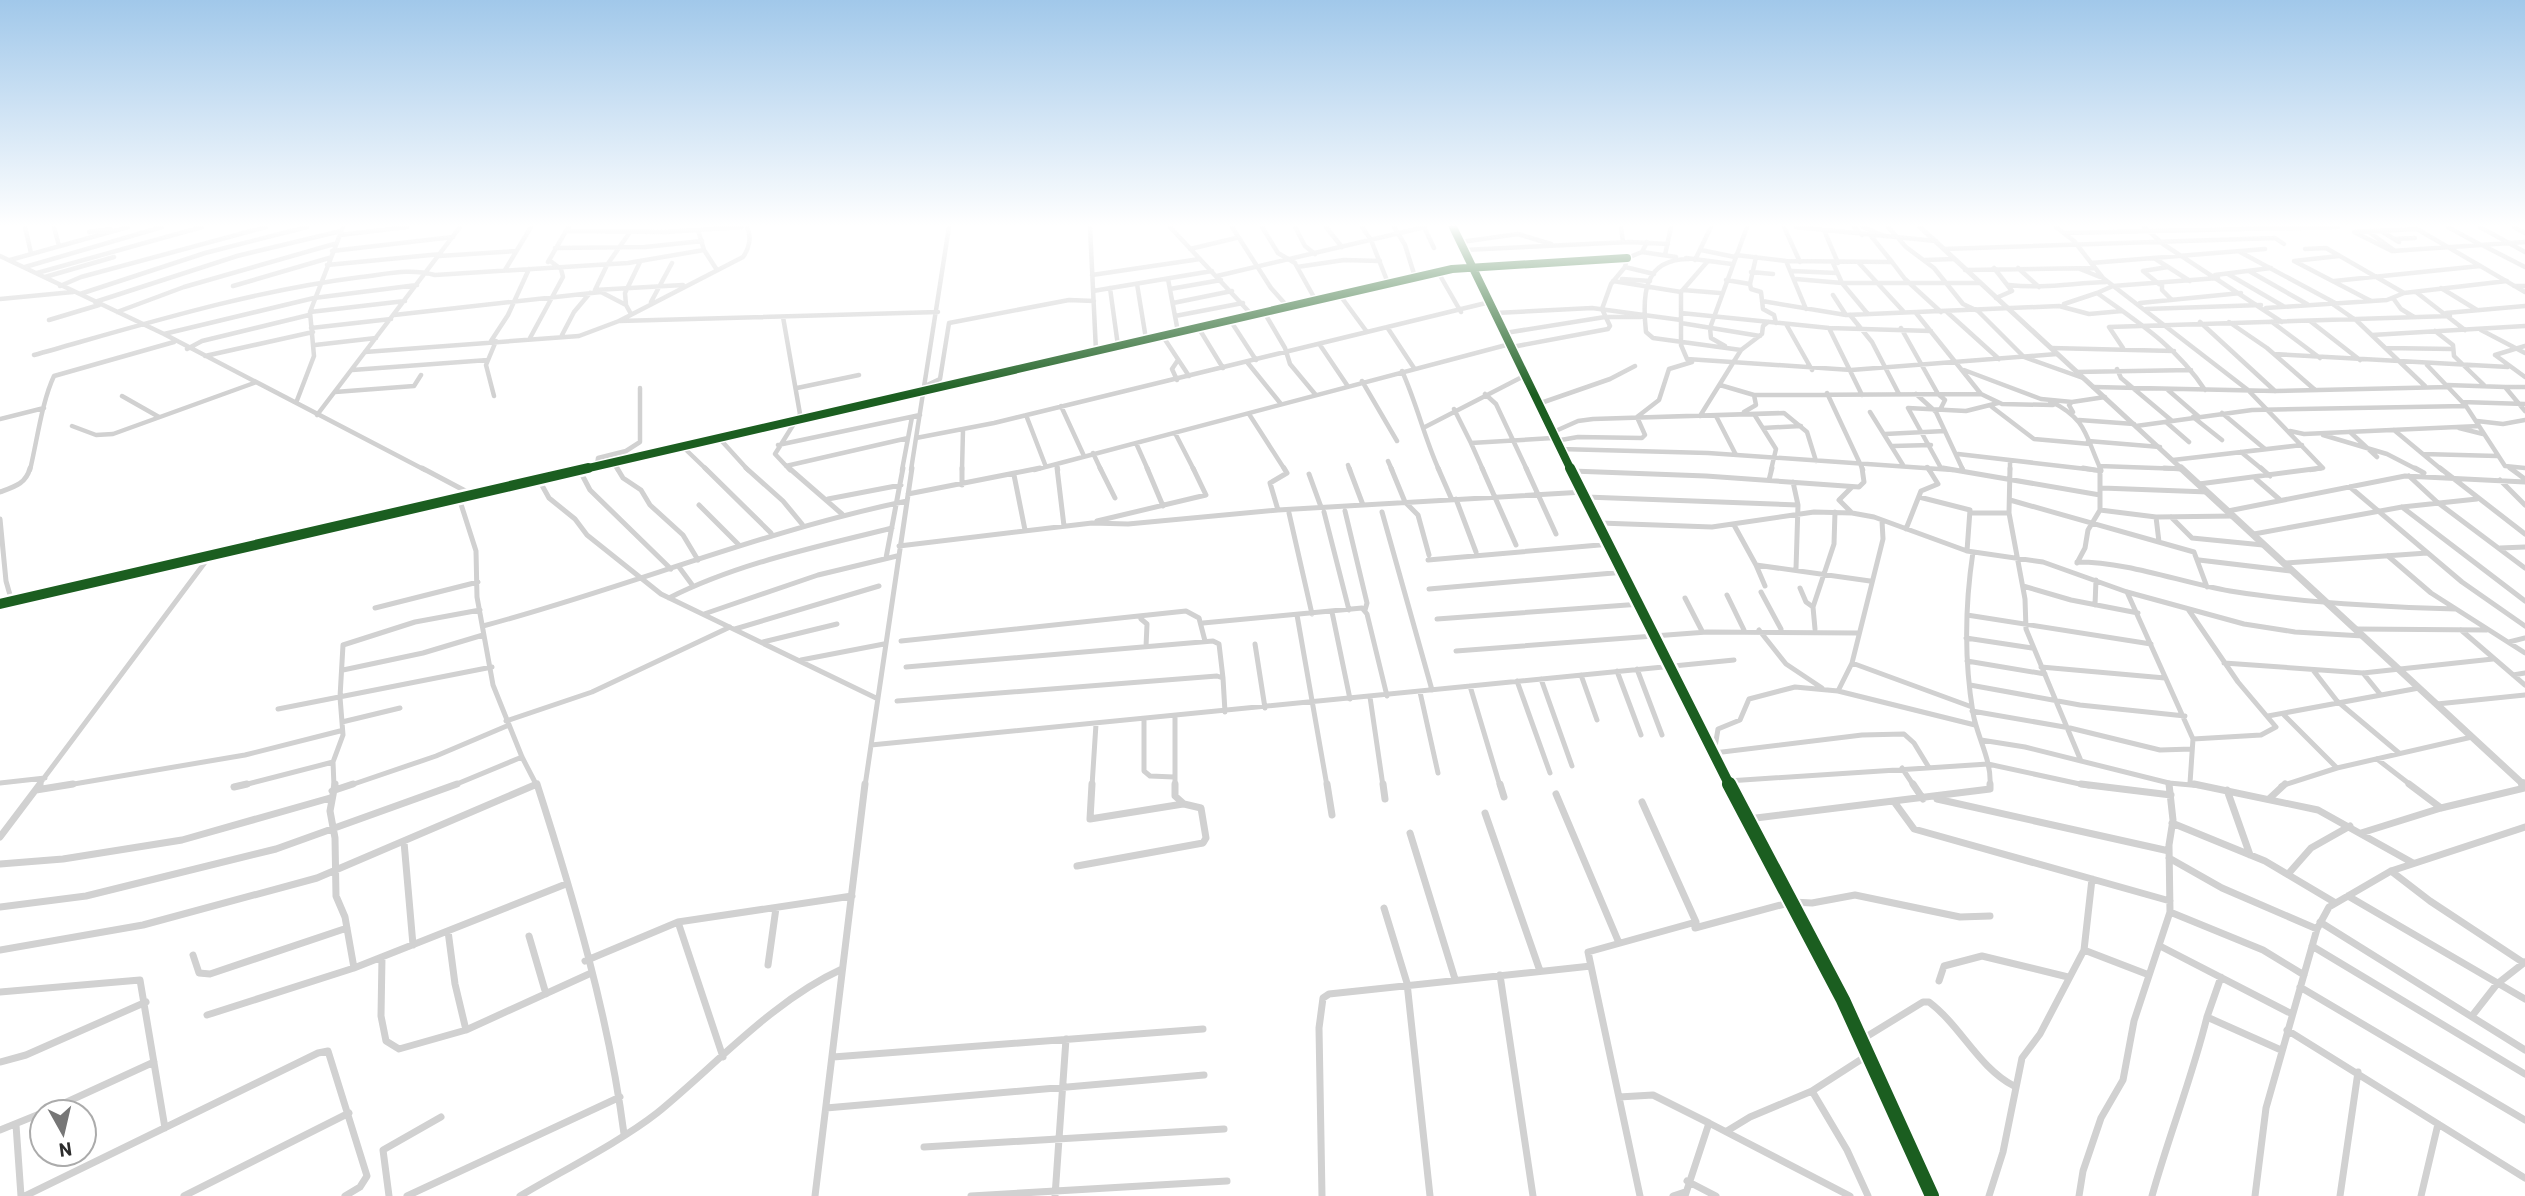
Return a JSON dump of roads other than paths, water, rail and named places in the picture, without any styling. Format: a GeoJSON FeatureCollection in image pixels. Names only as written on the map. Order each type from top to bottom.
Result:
{"type":"FeatureCollection","features":[{"type":"Feature","properties":{"kind":"street"},"geometry":{"type":"LineString","coordinates":[[55,283],[164,334],[187,349],[473,495]]}},
{"type":"Feature","properties":{"kind":"street"},"geometry":{"type":"LineString","coordinates":[[61,286],[68,283]]}},
{"type":"Feature","properties":{"kind":"street"},"geometry":{"type":"LineString","coordinates":[[80,294],[114,283]]}},
{"type":"Feature","properties":{"kind":"street"},"geometry":{"type":"LineString","coordinates":[[49,320],[157,283]]}},
{"type":"Feature","properties":{"kind":"street"},"geometry":{"type":"LineString","coordinates":[[116,312],[199,283]]}},
{"type":"Feature","properties":{"kind":"street"},"geometry":{"type":"LineString","coordinates":[[233,286],[244,283]]}},
{"type":"Feature","properties":{"kind":"street"},"geometry":{"type":"LineString","coordinates":[[34,355],[144,324],[317,283]]}},
{"type":"Feature","properties":{"kind":"street"},"geometry":{"type":"LineString","coordinates":[[296,403],[313,362],[315,345],[310,314],[320,283]]}},
{"type":"Feature","properties":{"kind":"street"},"geometry":{"type":"LineString","coordinates":[[164,334],[314,298],[419,283]]}},
{"type":"Feature","properties":{"kind":"street"},"geometry":{"type":"LineString","coordinates":[[317,415],[419,283]]}},
{"type":"Feature","properties":{"kind":"street"},"geometry":{"type":"LineString","coordinates":[[495,396],[494,385],[486,372],[488,360],[493,341],[522,283]]}},
{"type":"Feature","properties":{"kind":"street"},"geometry":{"type":"LineString","coordinates":[[530,338],[559,283]]}},
{"type":"Feature","properties":{"kind":"street"},"geometry":{"type":"LineString","coordinates":[[596,283],[594,287],[626,305]]}},
{"type":"Feature","properties":{"kind":"street"},"geometry":{"type":"LineString","coordinates":[[628,283],[626,305],[631,314]]}},
{"type":"Feature","properties":{"kind":"street"},"geometry":{"type":"LineString","coordinates":[[650,305],[663,283]]}},
{"type":"Feature","properties":{"kind":"street"},"geometry":{"type":"LineString","coordinates":[[365,352],[583,335],[619,321],[691,283]]}},
{"type":"Feature","properties":{"kind":"street"},"geometry":{"type":"LineString","coordinates":[[815,1196],[876,698],[942,283]]}},
{"type":"Feature","properties":{"kind":"street"},"geometry":{"type":"LineString","coordinates":[[1092,283],[1096,351]]}},
{"type":"Feature","properties":{"kind":"street"},"geometry":{"type":"LineString","coordinates":[[1093,291],[1144,283]]}},
{"type":"Feature","properties":{"kind":"street"},"geometry":{"type":"LineString","coordinates":[[1169,283],[1178,332]]}},
{"type":"Feature","properties":{"kind":"street"},"geometry":{"type":"LineString","coordinates":[[1170,289],[1198,283]]}},
{"type":"Feature","properties":{"kind":"street"},"geometry":{"type":"LineString","coordinates":[[1224,283],[1252,315]]}},
{"type":"Feature","properties":{"kind":"street"},"geometry":{"type":"LineString","coordinates":[[1267,283],[1287,306]]}},
{"type":"Feature","properties":{"kind":"street"},"geometry":{"type":"LineString","coordinates":[[1306,283],[1315,299]]}},
{"type":"Feature","properties":{"kind":"street"},"geometry":{"type":"LineString","coordinates":[[0,604],[1388,283]]}},
{"type":"Feature","properties":{"kind":"street"},"geometry":{"type":"LineString","coordinates":[[1444,283],[1461,312]]}},
{"type":"Feature","properties":{"kind":"street"},"geometry":{"type":"LineString","coordinates":[[1481,283],[1553,437],[1611,544],[1728,782],[1861,1040],[1932,1196]]}},
{"type":"Feature","properties":{"kind":"street"},"geometry":{"type":"LineString","coordinates":[[483,626],[567,604],[802,524],[897,502],[907,497],[1046,467],[1413,368],[1511,345],[1606,330],[1610,326],[1602,309],[1613,283]]}},
{"type":"Feature","properties":{"kind":"street"},"geometry":{"type":"LineString","coordinates":[[1624,283],[1703,294],[1720,293]]}},
{"type":"Feature","properties":{"kind":"street"},"geometry":{"type":"LineString","coordinates":[[1649,283],[1644,316],[1646,332],[1653,338],[1741,350]]}},
{"type":"Feature","properties":{"kind":"street"},"geometry":{"type":"LineString","coordinates":[[1688,283],[1682,291],[1680,342],[1684,358],[1699,361],[1812,370],[1851,370],[2057,354]]}},
{"type":"Feature","properties":{"kind":"street"},"geometry":{"type":"LineString","coordinates":[[1725,283],[1710,328],[1711,338],[1729,348]]}},
{"type":"Feature","properties":{"kind":"street"},"geometry":{"type":"LineString","coordinates":[[1743,283],[1750,284],[1751,289],[1762,293],[1763,309],[1774,315],[1776,323]]}},
{"type":"Feature","properties":{"kind":"street"},"geometry":{"type":"LineString","coordinates":[[1798,283],[1812,326]]}},
{"type":"Feature","properties":{"kind":"street"},"geometry":{"type":"LineString","coordinates":[[1842,283],[1881,283]]}},
{"type":"Feature","properties":{"kind":"street"},"geometry":{"type":"LineString","coordinates":[[1842,283],[1867,313]]}},
{"type":"Feature","properties":{"kind":"street"},"geometry":{"type":"LineString","coordinates":[[1875,283],[1904,312]]}},
{"type":"Feature","properties":{"kind":"street"},"geometry":{"type":"LineString","coordinates":[[1910,283],[1999,359]]}},
{"type":"Feature","properties":{"kind":"street"},"geometry":{"type":"LineString","coordinates":[[1946,283],[1963,304],[1978,312],[2024,357],[2083,378]]}},
{"type":"Feature","properties":{"kind":"street"},"geometry":{"type":"LineString","coordinates":[[1979,283],[2327,601],[2525,787]]}},
{"type":"Feature","properties":{"kind":"street"},"geometry":{"type":"LineString","coordinates":[[2035,283],[2039,287]]}},
{"type":"Feature","properties":{"kind":"street"},"geometry":{"type":"LineString","coordinates":[[1996,298],[2010,293],[2009,285],[2039,287],[2057,283]]}},
{"type":"Feature","properties":{"kind":"street"},"geometry":{"type":"LineString","coordinates":[[2109,283],[2248,390],[2323,468],[2256,479],[2199,484]]}},
{"type":"Feature","properties":{"kind":"street"},"geometry":{"type":"LineString","coordinates":[[1762,302],[1848,315],[2011,311],[2059,306],[2113,286],[2172,283]]}},
{"type":"Feature","properties":{"kind":"street"},"geometry":{"type":"LineString","coordinates":[[2225,283],[2264,307],[2282,322]]}},
{"type":"Feature","properties":{"kind":"street"},"geometry":{"type":"LineString","coordinates":[[2243,283],[2283,306]]}},
{"type":"Feature","properties":{"kind":"street"},"geometry":{"type":"LineString","coordinates":[[2269,283],[2306,304]]}},
{"type":"Feature","properties":{"kind":"street"},"geometry":{"type":"LineString","coordinates":[[2297,283],[2337,305],[2357,321],[2425,386]]}},
{"type":"Feature","properties":{"kind":"street"},"geometry":{"type":"LineString","coordinates":[[2337,283],[2371,301]]}},
{"type":"Feature","properties":{"kind":"street"},"geometry":{"type":"LineString","coordinates":[[2386,283],[2404,293]]}},
{"type":"Feature","properties":{"kind":"street"},"geometry":{"type":"LineString","coordinates":[[2146,309],[2337,305],[2393,298],[2404,293],[2490,283]]}},
{"type":"Feature","properties":{"kind":"street"},"geometry":{"type":"LineString","coordinates":[[2510,283],[2525,292]]}},
{"type":"Feature","properties":{"kind":"street"},"geometry":{"type":"LineString","coordinates":[[1137,284],[1146,339]]}},
{"type":"Feature","properties":{"kind":"street"},"geometry":{"type":"LineString","coordinates":[[2161,284],[2162,290],[2172,300]]}},
{"type":"Feature","properties":{"kind":"street"},"geometry":{"type":"LineString","coordinates":[[205,356],[312,330],[393,316],[626,288],[687,285]]}},
{"type":"Feature","properties":{"kind":"street"},"geometry":{"type":"LineString","coordinates":[[2514,286],[2525,286]]}},
{"type":"Feature","properties":{"kind":"street"},"geometry":{"type":"LineString","coordinates":[[1110,288],[1118,345]]}},
{"type":"Feature","properties":{"kind":"street"},"geometry":{"type":"LineString","coordinates":[[2441,288],[2478,310]]}},
{"type":"Feature","properties":{"kind":"street"},"geometry":{"type":"LineString","coordinates":[[0,299],[56,296],[74,291]]}},
{"type":"Feature","properties":{"kind":"street"},"geometry":{"type":"LineString","coordinates":[[1173,303],[1232,291]]}},
{"type":"Feature","properties":{"kind":"street"},"geometry":{"type":"LineString","coordinates":[[2416,292],[2465,330]]}},
{"type":"Feature","properties":{"kind":"street"},"geometry":{"type":"LineString","coordinates":[[559,337],[568,331],[573,313],[586,302],[590,293]]}},
{"type":"Feature","properties":{"kind":"street"},"geometry":{"type":"LineString","coordinates":[[2097,293],[2141,324],[2191,366],[2205,390]]}},
{"type":"Feature","properties":{"kind":"street"},"geometry":{"type":"LineString","coordinates":[[2138,303],[2241,293]]}},
{"type":"Feature","properties":{"kind":"street"},"geometry":{"type":"LineString","coordinates":[[1339,294],[1367,332]]}},
{"type":"Feature","properties":{"kind":"street"},"geometry":{"type":"LineString","coordinates":[[1833,295],[1856,328],[1866,333],[1899,394]]}},
{"type":"Feature","properties":{"kind":"street"},"geometry":{"type":"LineString","coordinates":[[2393,298],[2401,309],[2414,317]]}},
{"type":"Feature","properties":{"kind":"street"},"geometry":{"type":"LineString","coordinates":[[925,388],[940,379],[946,327],[949,323],[1069,300],[1094,301]]}},
{"type":"Feature","properties":{"kind":"street"},"geometry":{"type":"LineString","coordinates":[[187,349],[202,341],[310,314],[405,301]]}},
{"type":"Feature","properties":{"kind":"street"},"geometry":{"type":"LineString","coordinates":[[1175,316],[1243,303]]}},
{"type":"Feature","properties":{"kind":"street"},"geometry":{"type":"LineString","coordinates":[[1957,312],[1963,304]]}},
{"type":"Feature","properties":{"kind":"street"},"geometry":{"type":"LineString","coordinates":[[2059,306],[2089,314],[2122,311]]}},
{"type":"Feature","properties":{"kind":"street"},"geometry":{"type":"LineString","coordinates":[[2123,348],[2109,327],[2199,322],[2357,321],[2448,315],[2525,306]]}},
{"type":"Feature","properties":{"kind":"street"},"geometry":{"type":"LineString","coordinates":[[916,438],[963,430],[1477,307],[1602,309],[1760,336]]}},
{"type":"Feature","properties":{"kind":"street"},"geometry":{"type":"LineString","coordinates":[[619,321],[938,312]]}},
{"type":"Feature","properties":{"kind":"street"},"geometry":{"type":"LineString","coordinates":[[1264,312],[1285,348],[1285,353],[1315,394]]}},
{"type":"Feature","properties":{"kind":"street"},"geometry":{"type":"LineString","coordinates":[[1681,313],[1766,324],[1931,331]]}},
{"type":"Feature","properties":{"kind":"street"},"geometry":{"type":"LineString","coordinates":[[1916,313],[1981,394],[1998,403],[2056,405]]}},
{"type":"Feature","properties":{"kind":"street"},"geometry":{"type":"LineString","coordinates":[[1630,319],[1644,316]]}},
{"type":"Feature","properties":{"kind":"street"},"geometry":{"type":"LineString","coordinates":[[783,317],[797,388],[799,419],[778,445],[775,454],[842,514]]}},
{"type":"Feature","properties":{"kind":"street"},"geometry":{"type":"LineString","coordinates":[[1505,333],[1605,317],[1630,319],[1645,324]]}},
{"type":"Feature","properties":{"kind":"street"},"geometry":{"type":"LineString","coordinates":[[1230,320],[1256,359]]}},
{"type":"Feature","properties":{"kind":"street"},"geometry":{"type":"LineString","coordinates":[[2310,321],[2360,360]]}},
{"type":"Feature","properties":{"kind":"street"},"geometry":{"type":"LineString","coordinates":[[2199,322],[2275,391]]}},
{"type":"Feature","properties":{"kind":"street"},"geometry":{"type":"LineString","coordinates":[[2229,322],[2274,354],[2315,389]]}},
{"type":"Feature","properties":{"kind":"street"},"geometry":{"type":"LineString","coordinates":[[2272,322],[2320,358]]}},
{"type":"Feature","properties":{"kind":"street"},"geometry":{"type":"LineString","coordinates":[[1700,416],[1735,364],[1741,350],[1760,336],[1766,324]]}},
{"type":"Feature","properties":{"kind":"street"},"geometry":{"type":"LineString","coordinates":[[1786,324],[1812,370]]}},
{"type":"Feature","properties":{"kind":"street"},"geometry":{"type":"LineString","coordinates":[[2372,335],[2525,326]]}},
{"type":"Feature","properties":{"kind":"street"},"geometry":{"type":"LineString","coordinates":[[1198,327],[1223,368]]}},
{"type":"Feature","properties":{"kind":"street"},"geometry":{"type":"LineString","coordinates":[[1387,327],[1413,368]]}},
{"type":"Feature","properties":{"kind":"street"},"geometry":{"type":"LineString","coordinates":[[1829,328],[1863,395]]}},
{"type":"Feature","properties":{"kind":"street"},"geometry":{"type":"LineString","coordinates":[[1901,328],[1921,366],[1946,404],[1936,410]]}},
{"type":"Feature","properties":{"kind":"street"},"geometry":{"type":"LineString","coordinates":[[2152,333],[2170,328]]}},
{"type":"Feature","properties":{"kind":"street"},"geometry":{"type":"LineString","coordinates":[[2480,329],[2525,353]]}},
{"type":"Feature","properties":{"kind":"street"},"geometry":{"type":"LineString","coordinates":[[2435,331],[2453,345],[2454,356],[2484,385]]}},
{"type":"Feature","properties":{"kind":"street"},"geometry":{"type":"LineString","coordinates":[[1162,335],[1189,376]]}},
{"type":"Feature","properties":{"kind":"street"},"geometry":{"type":"LineString","coordinates":[[315,345],[376,338]]}},
{"type":"Feature","properties":{"kind":"street"},"geometry":{"type":"LineString","coordinates":[[0,492],[20,484],[28,477],[46,393],[57,374],[171,340]]}},
{"type":"Feature","properties":{"kind":"street"},"geometry":{"type":"LineString","coordinates":[[1320,345],[1347,385]]}},
{"type":"Feature","properties":{"kind":"street"},"geometry":{"type":"LineString","coordinates":[[2525,346],[2495,355],[2525,377]]}},
{"type":"Feature","properties":{"kind":"street"},"geometry":{"type":"LineString","coordinates":[[2051,348],[2174,351]]}},
{"type":"Feature","properties":{"kind":"street"},"geometry":{"type":"LineString","coordinates":[[2386,348],[2452,349]]}},
{"type":"Feature","properties":{"kind":"street"},"geometry":{"type":"LineString","coordinates":[[2274,354],[2427,365],[2508,367]]}},
{"type":"Feature","properties":{"kind":"street"},"geometry":{"type":"LineString","coordinates":[[352,370],[488,360]]}},
{"type":"Feature","properties":{"kind":"street"},"geometry":{"type":"LineString","coordinates":[[1177,380],[1172,369],[1178,360]]}},
{"type":"Feature","properties":{"kind":"street"},"geometry":{"type":"LineString","coordinates":[[1637,417],[1659,400],[1669,369],[1699,361]]}},
{"type":"Feature","properties":{"kind":"street"},"geometry":{"type":"LineString","coordinates":[[1247,362],[1281,404]]}},
{"type":"Feature","properties":{"kind":"street"},"geometry":{"type":"LineString","coordinates":[[2427,365],[2464,403],[2497,456],[2525,480]]}},
{"type":"Feature","properties":{"kind":"street"},"geometry":{"type":"LineString","coordinates":[[1538,404],[1610,379],[1635,366]]}},
{"type":"Feature","properties":{"kind":"street"},"geometry":{"type":"LineString","coordinates":[[1961,369],[1987,381],[2050,401],[2072,402],[2105,397]]}},
{"type":"Feature","properties":{"kind":"street"},"geometry":{"type":"LineString","coordinates":[[2076,372],[2117,369],[2191,370]]}},
{"type":"Feature","properties":{"kind":"street"},"geometry":{"type":"LineString","coordinates":[[2117,369],[2120,377],[2189,442]]}},
{"type":"Feature","properties":{"kind":"street"},"geometry":{"type":"LineString","coordinates":[[1402,371],[1425,427],[1426,441],[1476,552]]}},
{"type":"Feature","properties":{"kind":"street"},"geometry":{"type":"LineString","coordinates":[[335,392],[413,386],[421,375]]}},
{"type":"Feature","properties":{"kind":"street"},"geometry":{"type":"LineString","coordinates":[[797,388],[859,375]]}},
{"type":"Feature","properties":{"kind":"street"},"geometry":{"type":"LineString","coordinates":[[1425,427],[1454,409],[1524,376]]}},
{"type":"Feature","properties":{"kind":"street"},"geometry":{"type":"LineString","coordinates":[[1362,381],[1397,441]]}},
{"type":"Feature","properties":{"kind":"street"},"geometry":{"type":"LineString","coordinates":[[72,426],[104,436],[254,383]]}},
{"type":"Feature","properties":{"kind":"street"},"geometry":{"type":"LineString","coordinates":[[1720,385],[1754,395],[1981,394]]}},
{"type":"Feature","properties":{"kind":"street"},"geometry":{"type":"LineString","coordinates":[[2093,387],[2275,391],[2484,385],[2525,387]]}},
{"type":"Feature","properties":{"kind":"street"},"geometry":{"type":"LineString","coordinates":[[2505,387],[2525,411]]}},
{"type":"Feature","properties":{"kind":"street"},"geometry":{"type":"LineString","coordinates":[[597,466],[598,458],[626,451],[640,442],[640,388]]}},
{"type":"Feature","properties":{"kind":"street"},"geometry":{"type":"LineString","coordinates":[[2168,390],[2221,440]]}},
{"type":"Feature","properties":{"kind":"street"},"geometry":{"type":"LineString","coordinates":[[1572,471],[1859,487],[1864,482],[1862,465],[1827,393]]}},
{"type":"Feature","properties":{"kind":"street"},"geometry":{"type":"LineString","coordinates":[[1485,394],[1496,404],[1556,534]]}},
{"type":"Feature","properties":{"kind":"street"},"geometry":{"type":"LineString","coordinates":[[1916,394],[1936,410],[1958,454],[1963,471]]}},
{"type":"Feature","properties":{"kind":"street"},"geometry":{"type":"LineString","coordinates":[[1741,413],[1756,405],[1754,395]]}},
{"type":"Feature","properties":{"kind":"street"},"geometry":{"type":"LineString","coordinates":[[122,396],[159,418]]}},
{"type":"Feature","properties":{"kind":"street"},"geometry":{"type":"LineString","coordinates":[[2050,401],[2073,412]]}},
{"type":"Feature","properties":{"kind":"street"},"geometry":{"type":"LineString","coordinates":[[2072,402],[2069,405],[2080,420],[2100,468],[2101,492],[2100,510],[2088,530],[2086,545],[2074,572]]}},
{"type":"Feature","properties":{"kind":"street"},"geometry":{"type":"LineString","coordinates":[[1991,408],[1998,403]]}},
{"type":"Feature","properties":{"kind":"street"},"geometry":{"type":"LineString","coordinates":[[2080,420],[2135,425],[2222,413],[2270,410],[2464,403],[2522,405]]}},
{"type":"Feature","properties":{"kind":"street"},"geometry":{"type":"LineString","coordinates":[[1061,406],[1084,456]]}},
{"type":"Feature","properties":{"kind":"street"},"geometry":{"type":"LineString","coordinates":[[0,419],[44,408]]}},
{"type":"Feature","properties":{"kind":"street"},"geometry":{"type":"LineString","coordinates":[[1941,468],[1931,445],[1908,408],[1991,408],[2034,439],[2160,447]]}},
{"type":"Feature","properties":{"kind":"street"},"geometry":{"type":"LineString","coordinates":[[1454,409],[1516,544]]}},
{"type":"Feature","properties":{"kind":"street"},"geometry":{"type":"LineString","coordinates":[[1870,412],[1903,465]]}},
{"type":"Feature","properties":{"kind":"street"},"geometry":{"type":"LineString","coordinates":[[1553,437],[1584,420],[1788,413],[1810,438],[1816,461]]}},
{"type":"Feature","properties":{"kind":"street"},"geometry":{"type":"LineString","coordinates":[[2222,413],[2266,449]]}},
{"type":"Feature","properties":{"kind":"street"},"geometry":{"type":"LineString","coordinates":[[1249,414],[1287,473],[1270,483],[1278,510]]}},
{"type":"Feature","properties":{"kind":"street"},"geometry":{"type":"LineString","coordinates":[[1754,414],[1776,449],[1769,480]]}},
{"type":"Feature","properties":{"kind":"street"},"geometry":{"type":"LineString","coordinates":[[778,445],[920,415]]}},
{"type":"Feature","properties":{"kind":"street"},"geometry":{"type":"LineString","coordinates":[[1026,415],[1046,467]]}},
{"type":"Feature","properties":{"kind":"street"},"geometry":{"type":"LineString","coordinates":[[1716,416],[1736,455]]}},
{"type":"Feature","properties":{"kind":"street"},"geometry":{"type":"LineString","coordinates":[[886,558],[912,417]]}},
{"type":"Feature","properties":{"kind":"street"},"geometry":{"type":"LineString","coordinates":[[1471,443],[1553,437],[1640,439],[1645,435],[1637,417]]}},
{"type":"Feature","properties":{"kind":"street"},"geometry":{"type":"LineString","coordinates":[[2289,430],[2304,434],[2503,424],[2525,420]]}},
{"type":"Feature","properties":{"kind":"street"},"geometry":{"type":"LineString","coordinates":[[1763,428],[1801,426]]}},
{"type":"Feature","properties":{"kind":"street"},"geometry":{"type":"LineString","coordinates":[[2452,426],[2484,435]]}},
{"type":"Feature","properties":{"kind":"street"},"geometry":{"type":"LineString","coordinates":[[962,485],[963,430]]}},
{"type":"Feature","properties":{"kind":"street"},"geometry":{"type":"LineString","coordinates":[[2393,430],[2448,477],[2525,534]]}},
{"type":"Feature","properties":{"kind":"street"},"geometry":{"type":"LineString","coordinates":[[1885,434],[1945,431]]}},
{"type":"Feature","properties":{"kind":"street"},"geometry":{"type":"LineString","coordinates":[[2350,432],[2377,457]]}},
{"type":"Feature","properties":{"kind":"street"},"geometry":{"type":"LineString","coordinates":[[899,546],[1092,523],[1206,495],[1175,433]]}},
{"type":"Feature","properties":{"kind":"street"},"geometry":{"type":"LineString","coordinates":[[2313,433],[2399,458],[2427,475]]}},
{"type":"Feature","properties":{"kind":"street"},"geometry":{"type":"LineString","coordinates":[[2297,438],[2304,434]]}},
{"type":"Feature","properties":{"kind":"street"},"geometry":{"type":"LineString","coordinates":[[719,438],[736,461],[775,493],[802,524]]}},
{"type":"Feature","properties":{"kind":"street"},"geometry":{"type":"LineString","coordinates":[[786,466],[908,438]]}},
{"type":"Feature","properties":{"kind":"street"},"geometry":{"type":"LineString","coordinates":[[1136,443],[1155,481],[1163,506]]}},
{"type":"Feature","properties":{"kind":"street"},"geometry":{"type":"LineString","coordinates":[[1893,446],[1931,445]]}},
{"type":"Feature","properties":{"kind":"street"},"geometry":{"type":"LineString","coordinates":[[2174,460],[2303,445]]}},
{"type":"Feature","properties":{"kind":"street"},"geometry":{"type":"LineString","coordinates":[[682,446],[771,533]]}},
{"type":"Feature","properties":{"kind":"street"},"geometry":{"type":"LineString","coordinates":[[1560,449],[1736,455],[1941,468],[2101,492],[2208,492]]}},
{"type":"Feature","properties":{"kind":"street"},"geometry":{"type":"LineString","coordinates":[[2241,452],[2270,476]]}},
{"type":"Feature","properties":{"kind":"street"},"geometry":{"type":"LineString","coordinates":[[1093,453],[1115,498]]}},
{"type":"Feature","properties":{"kind":"street"},"geometry":{"type":"LineString","coordinates":[[1958,454],[2100,468],[2183,469]]}},
{"type":"Feature","properties":{"kind":"street"},"geometry":{"type":"LineString","coordinates":[[2423,454],[2497,456]]}},
{"type":"Feature","properties":{"kind":"street"},"geometry":{"type":"LineString","coordinates":[[2010,460],[2009,513],[2023,586],[2025,624],[2032,648],[2070,728],[2081,761]]}},
{"type":"Feature","properties":{"kind":"street"},"geometry":{"type":"LineString","coordinates":[[1388,461],[1405,502],[1418,515],[1428,557],[1611,544]]}},
{"type":"Feature","properties":{"kind":"street"},"geometry":{"type":"LineString","coordinates":[[614,463],[623,478],[641,490],[650,505],[684,535],[698,560]]}},
{"type":"Feature","properties":{"kind":"street"},"geometry":{"type":"LineString","coordinates":[[1057,464],[1064,526]]}},
{"type":"Feature","properties":{"kind":"street"},"geometry":{"type":"LineString","coordinates":[[1348,465],[1363,505]]}},
{"type":"Feature","properties":{"kind":"street"},"geometry":{"type":"LineString","coordinates":[[1906,529],[1921,491],[1938,484],[1926,467]]}},
{"type":"Feature","properties":{"kind":"street"},"geometry":{"type":"LineString","coordinates":[[2411,476],[2413,468]]}},
{"type":"Feature","properties":{"kind":"street"},"geometry":{"type":"LineString","coordinates":[[2510,468],[2525,468]]}},
{"type":"Feature","properties":{"kind":"street"},"geometry":{"type":"LineString","coordinates":[[580,471],[590,490],[671,569]]}},
{"type":"Feature","properties":{"kind":"street"},"geometry":{"type":"LineString","coordinates":[[1309,474],[1322,510],[1349,610]]}},
{"type":"Feature","properties":{"kind":"street"},"geometry":{"type":"LineString","coordinates":[[1014,475],[1025,530]]}},
{"type":"Feature","properties":{"kind":"street"},"geometry":{"type":"LineString","coordinates":[[2411,476],[2437,502],[2496,547],[2506,551],[2525,568]]}},
{"type":"Feature","properties":{"kind":"street"},"geometry":{"type":"LineString","coordinates":[[2228,511],[2411,476],[2525,480]]}},
{"type":"Feature","properties":{"kind":"street"},"geometry":{"type":"LineString","coordinates":[[2256,479],[2280,499]]}},
{"type":"Feature","properties":{"kind":"street"},"geometry":{"type":"LineString","coordinates":[[2500,480],[2525,505]]}},
{"type":"Feature","properties":{"kind":"street"},"geometry":{"type":"LineString","coordinates":[[539,481],[550,498],[575,519],[587,535],[640,579],[670,598],[876,698]]}},
{"type":"Feature","properties":{"kind":"street"},"geometry":{"type":"LineString","coordinates":[[1793,482],[1798,505],[1796,569]]}},
{"type":"Feature","properties":{"kind":"street"},"geometry":{"type":"LineString","coordinates":[[828,499],[901,485]]}},
{"type":"Feature","properties":{"kind":"street"},"geometry":{"type":"LineString","coordinates":[[2349,487],[2427,553],[2525,626]]}},
{"type":"Feature","properties":{"kind":"street"},"geometry":{"type":"LineString","coordinates":[[1851,488],[1839,500],[1852,513]]}},
{"type":"Feature","properties":{"kind":"street"},"geometry":{"type":"LineString","coordinates":[[1092,523],[1128,524],[1278,510],[1322,510],[1536,494],[1798,505]]}},
{"type":"Feature","properties":{"kind":"street"},"geometry":{"type":"LineString","coordinates":[[1748,819],[1895,803],[1990,789],[1988,764],[1972,709],[1967,661],[1970,513],[1968,509],[1919,497]]}},
{"type":"Feature","properties":{"kind":"street"},"geometry":{"type":"LineString","coordinates":[[459,498],[476,551],[483,635],[492,667],[493,685],[522,757],[537,784],[600,1008],[620,1097],[624,1134]]}},
{"type":"Feature","properties":{"kind":"street"},"geometry":{"type":"LineString","coordinates":[[2254,534],[2402,507],[2477,499]]}},
{"type":"Feature","properties":{"kind":"street"},"geometry":{"type":"LineString","coordinates":[[2010,500],[2194,552]]}},
{"type":"Feature","properties":{"kind":"street"},"geometry":{"type":"LineString","coordinates":[[699,505],[739,544]]}},
{"type":"Feature","properties":{"kind":"street"},"geometry":{"type":"LineString","coordinates":[[2402,507],[2525,601]]}},
{"type":"Feature","properties":{"kind":"street"},"geometry":{"type":"LineString","coordinates":[[2100,510],[2156,517],[2234,516]]}},
{"type":"Feature","properties":{"kind":"street"},"geometry":{"type":"LineString","coordinates":[[1345,511],[1367,603],[1365,610],[1387,696]]}},
{"type":"Feature","properties":{"kind":"street"},"geometry":{"type":"LineString","coordinates":[[1382,512],[1432,690]]}},
{"type":"Feature","properties":{"kind":"street"},"geometry":{"type":"LineString","coordinates":[[1815,629],[1813,607],[1834,544],[1835,512]]}},
{"type":"Feature","properties":{"kind":"street"},"geometry":{"type":"LineString","coordinates":[[1289,513],[1312,614]]}},
{"type":"Feature","properties":{"kind":"street"},"geometry":{"type":"LineString","coordinates":[[1600,523],[1694,527],[1734,525],[1797,515],[1852,513],[1970,551],[2043,562],[2127,592],[2188,609],[2280,631],[2363,636]]}},
{"type":"Feature","properties":{"kind":"street"},"geometry":{"type":"LineString","coordinates":[[1970,513],[2009,513]]}},
{"type":"Feature","properties":{"kind":"street"},"geometry":{"type":"LineString","coordinates":[[2156,517],[2160,542]]}},
{"type":"Feature","properties":{"kind":"street"},"geometry":{"type":"LineString","coordinates":[[2171,517],[2186,535],[2192,538],[2266,545]]}},
{"type":"Feature","properties":{"kind":"street"},"geometry":{"type":"LineString","coordinates":[[0,519],[7,594],[12,602]]}},
{"type":"Feature","properties":{"kind":"street"},"geometry":{"type":"LineString","coordinates":[[1838,691],[1852,663],[1870,581],[1883,539],[1882,521]]}},
{"type":"Feature","properties":{"kind":"street"},"geometry":{"type":"LineString","coordinates":[[1734,525],[1765,586]]}},
{"type":"Feature","properties":{"kind":"street"},"geometry":{"type":"LineString","coordinates":[[670,598],[693,586],[797,552],[892,528]]}},
{"type":"Feature","properties":{"kind":"street"},"geometry":{"type":"LineString","coordinates":[[2192,538],[2194,552],[2207,587]]}},
{"type":"Feature","properties":{"kind":"street"},"geometry":{"type":"LineString","coordinates":[[2506,551],[2524,548]]}},
{"type":"Feature","properties":{"kind":"street"},"geometry":{"type":"LineString","coordinates":[[2285,563],[2427,553]]}},
{"type":"Feature","properties":{"kind":"street"},"geometry":{"type":"LineString","coordinates":[[0,837],[209,556]]}},
{"type":"Feature","properties":{"kind":"street"},"geometry":{"type":"LineString","coordinates":[[704,614],[748,596],[897,556]]}},
{"type":"Feature","properties":{"kind":"street"},"geometry":{"type":"LineString","coordinates":[[2388,556],[2422,586],[2525,653]]}},
{"type":"Feature","properties":{"kind":"street"},"geometry":{"type":"LineString","coordinates":[[2199,560],[2294,572]]}},
{"type":"Feature","properties":{"kind":"street"},"geometry":{"type":"LineString","coordinates":[[2077,562],[2103,562],[2207,587],[2327,601],[2456,610]]}},
{"type":"Feature","properties":{"kind":"street"},"geometry":{"type":"LineString","coordinates":[[1756,565],[1870,581]]}},
{"type":"Feature","properties":{"kind":"street"},"geometry":{"type":"LineString","coordinates":[[679,567],[693,586]]}},
{"type":"Feature","properties":{"kind":"street"},"geometry":{"type":"LineString","coordinates":[[1429,589],[1625,572]]}},
{"type":"Feature","properties":{"kind":"street"},"geometry":{"type":"LineString","coordinates":[[2095,605],[2096,580]]}},
{"type":"Feature","properties":{"kind":"street"},"geometry":{"type":"LineString","coordinates":[[375,608],[478,582]]}},
{"type":"Feature","properties":{"kind":"street"},"geometry":{"type":"LineString","coordinates":[[0,864],[63,859],[182,840],[331,794],[436,756],[508,723],[592,692],[733,628],[878,586]]}},
{"type":"Feature","properties":{"kind":"street"},"geometry":{"type":"LineString","coordinates":[[2023,586],[2138,613]]}},
{"type":"Feature","properties":{"kind":"street"},"geometry":{"type":"LineString","coordinates":[[1800,588],[1806,602],[1813,607]]}},
{"type":"Feature","properties":{"kind":"street"},"geometry":{"type":"LineString","coordinates":[[1761,592],[1780,629]]}},
{"type":"Feature","properties":{"kind":"street"},"geometry":{"type":"LineString","coordinates":[[2127,592],[2185,716],[2193,739],[2189,783]]}},
{"type":"Feature","properties":{"kind":"street"},"geometry":{"type":"LineString","coordinates":[[1727,595],[1744,630]]}},
{"type":"Feature","properties":{"kind":"street"},"geometry":{"type":"LineString","coordinates":[[1685,598],[1702,631]]}},
{"type":"Feature","properties":{"kind":"street"},"geometry":{"type":"LineString","coordinates":[[1437,619],[1641,604]]}},
{"type":"Feature","properties":{"kind":"street"},"geometry":{"type":"LineString","coordinates":[[2188,609],[2224,663],[2276,727],[2261,735],[2193,739]]}},
{"type":"Feature","properties":{"kind":"street"},"geometry":{"type":"LineString","coordinates":[[354,968],[347,928],[336,897],[332,828],[331,794],[335,781],[333,762],[343,735],[340,730],[342,646],[415,622],[480,610]]}},
{"type":"Feature","properties":{"kind":"street"},"geometry":{"type":"LineString","coordinates":[[1203,623],[1365,610]]}},
{"type":"Feature","properties":{"kind":"street"},"geometry":{"type":"LineString","coordinates":[[901,641],[1186,611],[1196,614],[1203,623],[1205,641]]}},
{"type":"Feature","properties":{"kind":"street"},"geometry":{"type":"LineString","coordinates":[[1332,612],[1350,699]]}},
{"type":"Feature","properties":{"kind":"street"},"geometry":{"type":"LineString","coordinates":[[1297,615],[1332,815]]}},
{"type":"Feature","properties":{"kind":"street"},"geometry":{"type":"LineString","coordinates":[[1967,615],[2151,644]]}},
{"type":"Feature","properties":{"kind":"street"},"geometry":{"type":"LineString","coordinates":[[1138,618],[1147,624],[1146,647]]}},
{"type":"Feature","properties":{"kind":"street"},"geometry":{"type":"LineString","coordinates":[[763,642],[837,624]]}},
{"type":"Feature","properties":{"kind":"street"},"geometry":{"type":"LineString","coordinates":[[1456,651],[1702,631],[1815,629],[1858,633]]}},
{"type":"Feature","properties":{"kind":"street"},"geometry":{"type":"LineString","coordinates":[[2356,629],[2487,630]]}},
{"type":"Feature","properties":{"kind":"street"},"geometry":{"type":"LineString","coordinates":[[1759,630],[1786,664],[1822,688]]}},
{"type":"Feature","properties":{"kind":"street"},"geometry":{"type":"LineString","coordinates":[[2460,630],[2525,685]]}},
{"type":"Feature","properties":{"kind":"street"},"geometry":{"type":"LineString","coordinates":[[342,670],[423,653],[483,635]]}},
{"type":"Feature","properties":{"kind":"street"},"geometry":{"type":"LineString","coordinates":[[1966,638],[2032,648]]}},
{"type":"Feature","properties":{"kind":"street"},"geometry":{"type":"LineString","coordinates":[[2508,642],[2525,638]]}},
{"type":"Feature","properties":{"kind":"street"},"geometry":{"type":"LineString","coordinates":[[906,667],[1205,641],[1219,644],[1225,712]]}},
{"type":"Feature","properties":{"kind":"street"},"geometry":{"type":"LineString","coordinates":[[801,660],[884,643]]}},
{"type":"Feature","properties":{"kind":"street"},"geometry":{"type":"LineString","coordinates":[[1255,644],[1265,708]]}},
{"type":"Feature","properties":{"kind":"street"},"geometry":{"type":"LineString","coordinates":[[2224,663],[2363,673],[2494,659]]}},
{"type":"Feature","properties":{"kind":"street"},"geometry":{"type":"LineString","coordinates":[[871,746],[1734,660]]}},
{"type":"Feature","properties":{"kind":"street"},"geometry":{"type":"LineString","coordinates":[[1967,661],[2045,674]]}},
{"type":"Feature","properties":{"kind":"street"},"geometry":{"type":"LineString","coordinates":[[1852,663],[1972,709],[2070,728],[2160,750],[2192,749]]}},
{"type":"Feature","properties":{"kind":"street"},"geometry":{"type":"LineString","coordinates":[[278,709],[492,667]]}},
{"type":"Feature","properties":{"kind":"street"},"geometry":{"type":"LineString","coordinates":[[2041,667],[2165,678]]}},
{"type":"Feature","properties":{"kind":"street"},"geometry":{"type":"LineString","coordinates":[[1637,669],[1662,735]]}},
{"type":"Feature","properties":{"kind":"street"},"geometry":{"type":"LineString","coordinates":[[2313,670],[2337,701],[2399,753]]}},
{"type":"Feature","properties":{"kind":"street"},"geometry":{"type":"LineString","coordinates":[[1617,671],[1641,735]]}},
{"type":"Feature","properties":{"kind":"street"},"geometry":{"type":"LineString","coordinates":[[2363,673],[2380,694]]}},
{"type":"Feature","properties":{"kind":"street"},"geometry":{"type":"LineString","coordinates":[[2513,676],[2525,673]]}},
{"type":"Feature","properties":{"kind":"street"},"geometry":{"type":"LineString","coordinates":[[1581,675],[1597,720]]}},
{"type":"Feature","properties":{"kind":"street"},"geometry":{"type":"LineString","coordinates":[[897,701],[1212,676],[1223,678]]}},
{"type":"Feature","properties":{"kind":"street"},"geometry":{"type":"LineString","coordinates":[[1541,679],[1572,766]]}},
{"type":"Feature","properties":{"kind":"street"},"geometry":{"type":"LineString","coordinates":[[1517,681],[1549,773]]}},
{"type":"Feature","properties":{"kind":"street"},"geometry":{"type":"LineString","coordinates":[[1470,685],[1504,797]]}},
{"type":"Feature","properties":{"kind":"street"},"geometry":{"type":"LineString","coordinates":[[1970,685],[2058,701],[2185,716]]}},
{"type":"Feature","properties":{"kind":"street"},"geometry":{"type":"LineString","coordinates":[[1714,753],[1718,729],[1740,720],[1749,699],[1791,687],[1838,691],[1975,725]]}},
{"type":"Feature","properties":{"kind":"street"},"geometry":{"type":"LineString","coordinates":[[2267,716],[2419,688]]}},
{"type":"Feature","properties":{"kind":"street"},"geometry":{"type":"LineString","coordinates":[[1420,692],[1438,773]]}},
{"type":"Feature","properties":{"kind":"street"},"geometry":{"type":"LineString","coordinates":[[2437,704],[2525,695]]}},
{"type":"Feature","properties":{"kind":"street"},"geometry":{"type":"LineString","coordinates":[[1370,697],[1385,799]]}},
{"type":"Feature","properties":{"kind":"street"},"geometry":{"type":"LineString","coordinates":[[342,722],[400,708]]}},
{"type":"Feature","properties":{"kind":"street"},"geometry":{"type":"LineString","coordinates":[[2284,715],[2337,768]]}},
{"type":"Feature","properties":{"kind":"street"},"geometry":{"type":"LineString","coordinates":[[1175,717],[1175,796],[1184,804]]}},
{"type":"Feature","properties":{"kind":"street"},"geometry":{"type":"LineString","coordinates":[[1143,720],[1144,771],[1150,776],[1174,777]]}},
{"type":"Feature","properties":{"kind":"street"},"geometry":{"type":"LineString","coordinates":[[1077,866],[1203,844],[1206,838],[1201,808],[1184,804],[1090,819],[1096,724]]}},
{"type":"Feature","properties":{"kind":"street"},"geometry":{"type":"LineString","coordinates":[[36,790],[245,755],[340,730]]}},
{"type":"Feature","properties":{"kind":"street"},"geometry":{"type":"LineString","coordinates":[[1714,753],[1863,735],[1904,734],[1910,737],[1928,766]]}},
{"type":"Feature","properties":{"kind":"street"},"geometry":{"type":"LineString","coordinates":[[2270,799],[2281,785],[2337,768],[2472,737]]}},
{"type":"Feature","properties":{"kind":"street"},"geometry":{"type":"LineString","coordinates":[[1981,740],[2025,747],[2169,783],[2189,783],[2318,810],[2413,863]]}},
{"type":"Feature","properties":{"kind":"street"},"geometry":{"type":"LineString","coordinates":[[0,907],[86,896],[276,849],[498,769],[522,757]]}},
{"type":"Feature","properties":{"kind":"street"},"geometry":{"type":"LineString","coordinates":[[2377,758],[2441,808]]}},
{"type":"Feature","properties":{"kind":"street"},"geometry":{"type":"LineString","coordinates":[[234,787],[333,762]]}},
{"type":"Feature","properties":{"kind":"street"},"geometry":{"type":"LineString","coordinates":[[1728,782],[1928,766],[1988,764],[2097,788],[2171,794]]}},
{"type":"Feature","properties":{"kind":"street"},"geometry":{"type":"LineString","coordinates":[[1902,768],[1923,799]]}},
{"type":"Feature","properties":{"kind":"street"},"geometry":{"type":"LineString","coordinates":[[0,783],[45,778]]}},
{"type":"Feature","properties":{"kind":"street"},"geometry":{"type":"LineString","coordinates":[[2079,1196],[2083,1171],[2101,1118],[2123,1080],[2134,1021],[2170,912],[2169,855],[2172,823],[2169,783]]}},
{"type":"Feature","properties":{"kind":"street"},"geometry":{"type":"LineString","coordinates":[[0,950],[143,925],[268,893],[334,871],[537,784]]}},
{"type":"Feature","properties":{"kind":"street"},"geometry":{"type":"LineString","coordinates":[[2361,833],[2441,808],[2525,787]]}},
{"type":"Feature","properties":{"kind":"street"},"geometry":{"type":"LineString","coordinates":[[2227,790],[2250,855]]}},
{"type":"Feature","properties":{"kind":"street"},"geometry":{"type":"LineString","coordinates":[[1556,794],[1619,943]]}},
{"type":"Feature","properties":{"kind":"street"},"geometry":{"type":"LineString","coordinates":[[1932,798],[2169,855],[2222,888],[2318,925],[2525,1050]]}},
{"type":"Feature","properties":{"kind":"street"},"geometry":{"type":"LineString","coordinates":[[1640,1196],[1588,952],[1696,922],[1642,802]]}},
{"type":"Feature","properties":{"kind":"street"},"geometry":{"type":"LineString","coordinates":[[1895,803],[1914,830],[2170,901]]}},
{"type":"Feature","properties":{"kind":"street"},"geometry":{"type":"LineString","coordinates":[[1485,813],[1540,971]]}},
{"type":"Feature","properties":{"kind":"street"},"geometry":{"type":"LineString","coordinates":[[2172,823],[2288,873],[2334,902]]}},
{"type":"Feature","properties":{"kind":"street"},"geometry":{"type":"LineString","coordinates":[[2288,873],[2311,848],[2350,826]]}},
{"type":"Feature","properties":{"kind":"street"},"geometry":{"type":"LineString","coordinates":[[2255,1196],[2266,1108],[2281,1050],[2318,925],[2334,902],[2391,871],[2525,827]]}},
{"type":"Feature","properties":{"kind":"street"},"geometry":{"type":"LineString","coordinates":[[1410,833],[1455,979]]}},
{"type":"Feature","properties":{"kind":"street"},"geometry":{"type":"LineString","coordinates":[[404,842],[413,945]]}},
{"type":"Feature","properties":{"kind":"street"},"geometry":{"type":"LineString","coordinates":[[2391,871],[2430,901],[2524,962],[2497,984],[2472,1016]]}},
{"type":"Feature","properties":{"kind":"street"},"geometry":{"type":"LineString","coordinates":[[1989,1196],[2003,1152],[2014,1086],[2022,1058],[2040,1034],[2084,950],[2092,878]]}},
{"type":"Feature","properties":{"kind":"street"},"geometry":{"type":"LineString","coordinates":[[207,1015],[354,968],[566,884]]}},
{"type":"Feature","properties":{"kind":"street"},"geometry":{"type":"LineString","coordinates":[[1695,928],[1792,902],[1812,903],[1855,895],[1960,917],[1990,916]]}},
{"type":"Feature","properties":{"kind":"street"},"geometry":{"type":"LineString","coordinates":[[585,961],[678,922],[852,896]]}},
{"type":"Feature","properties":{"kind":"street"},"geometry":{"type":"LineString","coordinates":[[2348,896],[2525,999]]}},
{"type":"Feature","properties":{"kind":"street"},"geometry":{"type":"LineString","coordinates":[[768,965],[776,908]]}},
{"type":"Feature","properties":{"kind":"street"},"geometry":{"type":"LineString","coordinates":[[1384,908],[1407,983],[1430,1196]]}},
{"type":"Feature","properties":{"kind":"street"},"geometry":{"type":"LineString","coordinates":[[2170,912],[2263,950],[2304,975]]}},
{"type":"Feature","properties":{"kind":"street"},"geometry":{"type":"LineString","coordinates":[[678,922],[723,1058]]}},
{"type":"Feature","properties":{"kind":"street"},"geometry":{"type":"LineString","coordinates":[[193,956],[200,972],[210,974],[347,928]]}},
{"type":"Feature","properties":{"kind":"street"},"geometry":{"type":"LineString","coordinates":[[448,931],[455,984],[466,1030]]}},
{"type":"Feature","properties":{"kind":"street"},"geometry":{"type":"LineString","coordinates":[[529,936],[546,994]]}},
{"type":"Feature","properties":{"kind":"street"},"geometry":{"type":"LineString","coordinates":[[2160,946],[2292,1014]]}},
{"type":"Feature","properties":{"kind":"street"},"geometry":{"type":"LineString","coordinates":[[2312,946],[2525,1074]]}},
{"type":"Feature","properties":{"kind":"street"},"geometry":{"type":"LineString","coordinates":[[2084,950],[2149,975]]}},
{"type":"Feature","properties":{"kind":"street"},"geometry":{"type":"LineString","coordinates":[[1939,981],[1944,966],[1982,956],[2068,977]]}},
{"type":"Feature","properties":{"kind":"street"},"geometry":{"type":"LineString","coordinates":[[382,957],[381,1016],[386,1041],[391,1046],[405,1049],[466,1030],[589,974]]}},
{"type":"Feature","properties":{"kind":"street"},"geometry":{"type":"LineString","coordinates":[[1322,1196],[1320,1003],[1329,994],[1407,983],[1591,966]]}},
{"type":"Feature","properties":{"kind":"street"},"geometry":{"type":"LineString","coordinates":[[520,1196],[654,1115],[811,985],[842,969]]}},
{"type":"Feature","properties":{"kind":"street"},"geometry":{"type":"LineString","coordinates":[[1500,975],[1533,1196]]}},
{"type":"Feature","properties":{"kind":"street"},"geometry":{"type":"LineString","coordinates":[[2152,1196],[2176,1112],[2191,1081],[2207,1017],[2221,976]]}},
{"type":"Feature","properties":{"kind":"street"},"geometry":{"type":"LineString","coordinates":[[0,992],[133,978],[142,982],[165,1128]]}},
{"type":"Feature","properties":{"kind":"street"},"geometry":{"type":"LineString","coordinates":[[2300,987],[2525,1120]]}},
{"type":"Feature","properties":{"kind":"street"},"geometry":{"type":"LineString","coordinates":[[0,1062],[26,1055],[146,1002]]}},
{"type":"Feature","properties":{"kind":"street"},"geometry":{"type":"LineString","coordinates":[[1861,1040],[1923,1002],[1928,1002],[1973,1045],[1996,1075],[2014,1086]]}},
{"type":"Feature","properties":{"kind":"street"},"geometry":{"type":"LineString","coordinates":[[2207,1017],[2281,1050]]}},
{"type":"Feature","properties":{"kind":"street"},"geometry":{"type":"LineString","coordinates":[[833,1057],[1203,1029]]}},
{"type":"Feature","properties":{"kind":"street"},"geometry":{"type":"LineString","coordinates":[[2287,1030],[2525,1178]]}},
{"type":"Feature","properties":{"kind":"street"},"geometry":{"type":"LineString","coordinates":[[1056,1194],[1066,1039]]}},
{"type":"Feature","properties":{"kind":"street"},"geometry":{"type":"LineString","coordinates":[[16,1125],[23,1196],[324,1051],[332,1056],[367,1175],[360,1187],[345,1196]]}},
{"type":"Feature","properties":{"kind":"street"},"geometry":{"type":"LineString","coordinates":[[1727,1131],[1750,1117],[1812,1091],[1868,1055]]}},
{"type":"Feature","properties":{"kind":"street"},"geometry":{"type":"LineString","coordinates":[[76,1098],[154,1062]]}},
{"type":"Feature","properties":{"kind":"street"},"geometry":{"type":"LineString","coordinates":[[2340,1196],[2358,1072]]}},
{"type":"Feature","properties":{"kind":"street"},"geometry":{"type":"LineString","coordinates":[[826,1108],[971,1092],[1064,1088],[1204,1075]]}},
{"type":"Feature","properties":{"kind":"street"},"geometry":{"type":"LineString","coordinates":[[1812,1091],[1847,1150],[1868,1196]]}},
{"type":"Feature","properties":{"kind":"street"},"geometry":{"type":"LineString","coordinates":[[1619,1097],[1653,1095],[1847,1195]]}},
{"type":"Feature","properties":{"kind":"street"},"geometry":{"type":"LineString","coordinates":[[407,1196],[620,1097]]}},
{"type":"Feature","properties":{"kind":"street"},"geometry":{"type":"LineString","coordinates":[[184,1196],[349,1112]]}},
{"type":"Feature","properties":{"kind":"street"},"geometry":{"type":"LineString","coordinates":[[389,1196],[382,1160],[383,1150],[442,1117]]}},
{"type":"Feature","properties":{"kind":"street"},"geometry":{"type":"LineString","coordinates":[[0,1130],[28,1120]]}},
{"type":"Feature","properties":{"kind":"street"},"geometry":{"type":"LineString","coordinates":[[1673,1196],[1685,1194],[1709,1123]]}},
{"type":"Feature","properties":{"kind":"street"},"geometry":{"type":"LineString","coordinates":[[2421,1196],[2438,1124]]}},
{"type":"Feature","properties":{"kind":"street"},"geometry":{"type":"LineString","coordinates":[[924,1147],[1224,1129]]}},
{"type":"Feature","properties":{"kind":"street"},"geometry":{"type":"LineString","coordinates":[[971,1196],[1056,1194],[1227,1181]]}},
{"type":"Feature","properties":{"kind":"street"},"geometry":{"type":"LineString","coordinates":[[1688,1181],[1716,1196]]}}]}
